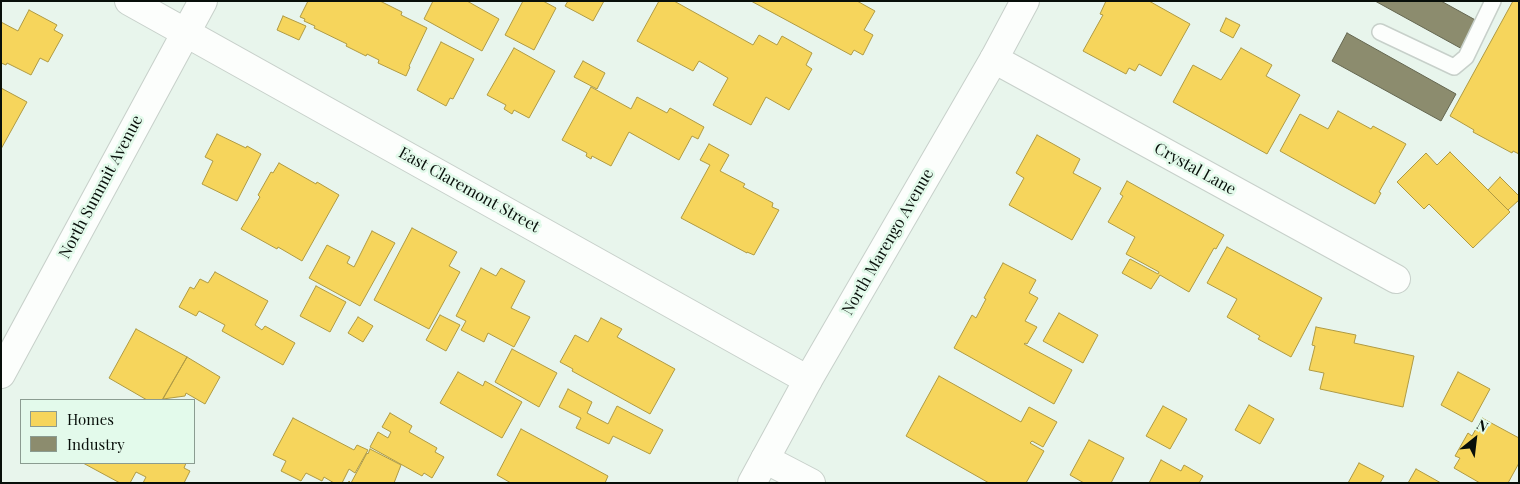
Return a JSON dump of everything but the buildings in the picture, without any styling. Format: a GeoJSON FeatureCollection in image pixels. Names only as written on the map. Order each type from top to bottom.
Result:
{"type":"FeatureCollection","features":[{"type":"Feature","properties":{"kind":"street","name":"East Claremont Street"},"geometry":{"type":"LineString","coordinates":[[129,1],[808,380]]}},
{"type":"Feature","properties":{"kind":"street","name":"North Summit Avenue"},"geometry":{"type":"LineString","coordinates":[[1,374],[203,1]]}},
{"type":"Feature","properties":{"kind":"street","name":"North Marengo Avenue"},"geometry":{"type":"LineString","coordinates":[[752,483],[808,380],[994,59],[1025,1]]}},
{"type":"Feature","properties":{"kind":"street","name":"Crystal Lane"},"geometry":{"type":"LineString","coordinates":[[994,59],[1396,279]]}},
{"type":"Feature","properties":{"kind":"street"},"geometry":{"type":"LineString","coordinates":[[765,459],[811,483]]}},
{"type":"Feature","properties":{"kind":"lane"},"geometry":{"type":"LineString","coordinates":[[1380,32],[1454,67],[1466,57],[1493,1]]}}]}
